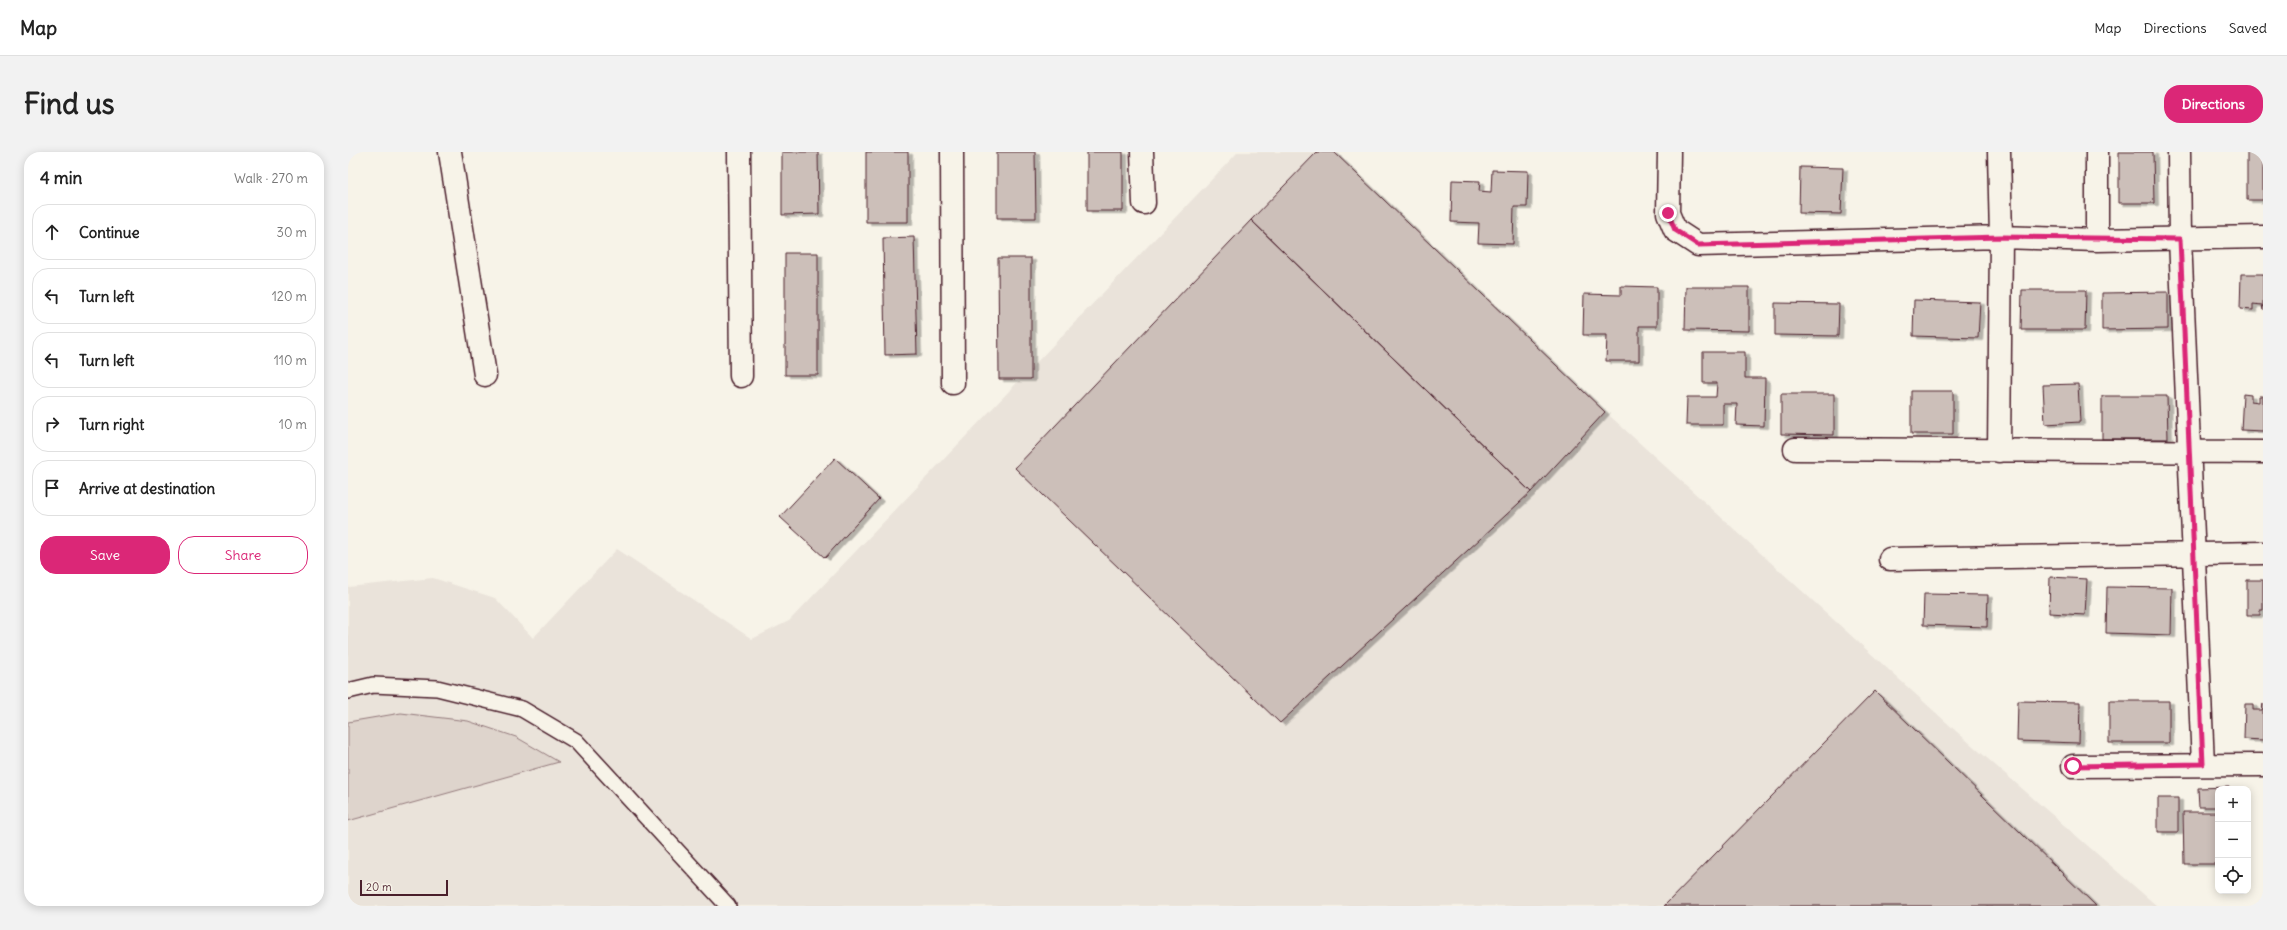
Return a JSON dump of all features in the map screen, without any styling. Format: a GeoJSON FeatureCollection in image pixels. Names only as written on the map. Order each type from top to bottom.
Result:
{"type":"FeatureCollection","features":[{"type":"Feature","properties":{"kind":"street"},"geometry":{"type":"LineString","coordinates":[[450,152],[485,375]]}},
{"type":"Feature","properties":{"kind":"street"},"geometry":{"type":"LineString","coordinates":[[739,152],[741,376]]}},
{"type":"Feature","properties":{"kind":"street"},"geometry":{"type":"LineString","coordinates":[[952,152],[953,383]]}},
{"type":"Feature","properties":{"kind":"street"},"geometry":{"type":"LineString","coordinates":[[1142,152],[1144,203]]}},
{"type":"Feature","properties":{"kind":"street"},"geometry":{"type":"LineString","coordinates":[[1669,152],[1668,213],[1675,230],[1698,245],[2001,237],[2097,240],[2263,237]]}},
{"type":"Feature","properties":{"kind":"street"},"geometry":{"type":"LineString","coordinates":[[1998,451],[2001,237],[1999,152]]}},
{"type":"Feature","properties":{"kind":"street"},"geometry":{"type":"LineString","coordinates":[[2097,152],[2097,240]]}},
{"type":"Feature","properties":{"kind":"street"},"geometry":{"type":"LineString","coordinates":[[2179,152],[2180,239],[2203,764]]}},
{"type":"Feature","properties":{"kind":"street"},"geometry":{"type":"LineString","coordinates":[[1795,449],[2189,453],[2263,452]]}},
{"type":"Feature","properties":{"kind":"street"},"geometry":{"type":"LineString","coordinates":[[1890,560],[2263,553]]}},
{"type":"Feature","properties":{"kind":"street"},"geometry":{"type":"LineString","coordinates":[[2073,766],[2203,764],[2263,765]]}},
{"type":"Feature","properties":{"kind":"lane"},"geometry":{"type":"LineString","coordinates":[[348,691],[373,685],[437,688],[522,709],[576,741],[728,906]]}},
{"type":"Feature","properties":{"kind":"shaded area"},"geometry":{"type":"Polygon","coordinates":[[[1238,152],[1320,152],[1957,732],[2157,906],[348,906],[348,587],[433,578],[495,598],[533,638],[617,549],[752,639],[789,621],[1238,152]]]}},
{"type":"Feature","properties":{"kind":"shaded area"},"geometry":{"type":"Polygon","coordinates":[[[401,713],[468,721],[516,737],[559,762],[348,821],[348,722],[401,713]]]}},
{"type":"Feature","properties":{"kind":"building"},"geometry":{"type":"Polygon","coordinates":[[[782,152],[818,152],[819,214],[782,215],[782,152]]]}},
{"type":"Feature","properties":{"kind":"building"},"geometry":{"type":"Polygon","coordinates":[[[866,152],[908,152],[908,222],[866,222],[866,152]]]}},
{"type":"Feature","properties":{"kind":"building"},"geometry":{"type":"Polygon","coordinates":[[[997,152],[1035,152],[1036,218],[997,218],[997,152]]]}},
{"type":"Feature","properties":{"kind":"building"},"geometry":{"type":"Polygon","coordinates":[[[1087,152],[1123,152],[1123,211],[1087,211],[1087,152]]]}},
{"type":"Feature","properties":{"kind":"building"},"geometry":{"type":"Polygon","coordinates":[[[1317,152],[1334,152],[1605,412],[1531,492],[1251,220],[1317,152]]]}},
{"type":"Feature","properties":{"kind":"building"},"geometry":{"type":"Polygon","coordinates":[[[2119,152],[2153,152],[2154,203],[2119,203],[2119,152]]]}},
{"type":"Feature","properties":{"kind":"building"},"geometry":{"type":"Polygon","coordinates":[[[2247,152],[2263,152],[2263,200],[2247,200],[2247,152]]]}},
{"type":"Feature","properties":{"kind":"building"},"geometry":{"type":"Polygon","coordinates":[[[1800,167],[1843,168],[1841,214],[1799,213],[1800,167]]]}},
{"type":"Feature","properties":{"kind":"building"},"geometry":{"type":"Polygon","coordinates":[[[1492,170],[1528,171],[1527,207],[1514,207],[1513,244],[1478,243],[1479,223],[1451,222],[1452,180],[1480,181],[1479,191],[1491,192],[1492,170]]]}},
{"type":"Feature","properties":{"kind":"building"},"geometry":{"type":"Polygon","coordinates":[[[1251,220],[1531,492],[1280,723],[1015,468],[1251,220]]]}},
{"type":"Feature","properties":{"kind":"building"},"geometry":{"type":"Polygon","coordinates":[[[914,237],[917,354],[885,355],[883,238],[914,237]]]}},
{"type":"Feature","properties":{"kind":"building"},"geometry":{"type":"Polygon","coordinates":[[[785,253],[818,253],[818,375],[785,375],[785,253]]]}},
{"type":"Feature","properties":{"kind":"building"},"geometry":{"type":"Polygon","coordinates":[[[998,258],[1031,258],[1031,379],[999,379],[998,258]]]}},
{"type":"Feature","properties":{"kind":"building"},"geometry":{"type":"Polygon","coordinates":[[[2241,274],[2263,274],[2263,310],[2262,305],[2253,304],[2253,310],[2240,309],[2241,274]]]}},
{"type":"Feature","properties":{"kind":"building"},"geometry":{"type":"Polygon","coordinates":[[[1621,286],[1657,287],[1657,326],[1639,326],[1639,361],[1606,361],[1607,335],[1583,335],[1584,294],[1621,295],[1621,286]]]}},
{"type":"Feature","properties":{"kind":"building"},"geometry":{"type":"Polygon","coordinates":[[[1686,287],[1749,287],[1749,331],[1685,330],[1686,287]]]}},
{"type":"Feature","properties":{"kind":"building"},"geometry":{"type":"Polygon","coordinates":[[[2022,290],[2086,290],[2085,330],[2021,330],[2022,290]]]}},
{"type":"Feature","properties":{"kind":"building"},"geometry":{"type":"Polygon","coordinates":[[[2168,292],[2168,329],[2102,330],[2102,293],[2168,292]]]}},
{"type":"Feature","properties":{"kind":"building"},"geometry":{"type":"Polygon","coordinates":[[[1914,300],[1980,302],[1978,338],[1913,336],[1914,300]]]}},
{"type":"Feature","properties":{"kind":"building"},"geometry":{"type":"Polygon","coordinates":[[[1775,303],[1839,304],[1838,336],[1775,335],[1775,303]]]}},
{"type":"Feature","properties":{"kind":"building"},"geometry":{"type":"Polygon","coordinates":[[[1703,352],[1745,352],[1745,378],[1765,378],[1764,426],[1736,425],[1737,404],[1723,404],[1723,425],[1686,425],[1687,397],[1716,397],[1717,383],[1703,383],[1703,352]]]}},
{"type":"Feature","properties":{"kind":"building"},"geometry":{"type":"Polygon","coordinates":[[[2078,384],[2080,422],[2045,424],[2043,385],[2078,384]]]}},
{"type":"Feature","properties":{"kind":"building"},"geometry":{"type":"Polygon","coordinates":[[[1911,391],[1953,391],[1953,434],[1911,434],[1911,391]]]}},
{"type":"Feature","properties":{"kind":"building"},"geometry":{"type":"Polygon","coordinates":[[[1781,394],[1834,394],[1834,435],[1781,434],[1781,394]]]}},
{"type":"Feature","properties":{"kind":"building"},"geometry":{"type":"Polygon","coordinates":[[[2243,394],[2251,395],[2251,401],[2259,402],[2259,396],[2263,396],[2263,431],[2241,430],[2243,394]]]}},
{"type":"Feature","properties":{"kind":"building"},"geometry":{"type":"Polygon","coordinates":[[[2102,396],[2167,396],[2168,439],[2102,439],[2102,396]]]}},
{"type":"Feature","properties":{"kind":"building"},"geometry":{"type":"Polygon","coordinates":[[[835,458],[879,499],[825,558],[780,517],[835,458]]]}},
{"type":"Feature","properties":{"kind":"building"},"geometry":{"type":"Polygon","coordinates":[[[2050,577],[2087,579],[2085,615],[2049,613],[2050,577]]]}},
{"type":"Feature","properties":{"kind":"building"},"geometry":{"type":"Polygon","coordinates":[[[2247,580],[2263,580],[2263,610],[2260,610],[2260,615],[2247,615],[2247,580]]]}},
{"type":"Feature","properties":{"kind":"building"},"geometry":{"type":"Polygon","coordinates":[[[2107,587],[2172,588],[2171,635],[2106,633],[2107,587]]]}},
{"type":"Feature","properties":{"kind":"building"},"geometry":{"type":"Polygon","coordinates":[[[1924,594],[1988,595],[1987,627],[1923,625],[1924,594]]]}},
{"type":"Feature","properties":{"kind":"building"},"geometry":{"type":"Polygon","coordinates":[[[1875,691],[2096,906],[1664,906],[1875,691]]]}},
{"type":"Feature","properties":{"kind":"building"},"geometry":{"type":"Polygon","coordinates":[[[2018,701],[2080,702],[2079,743],[2017,741],[2018,701]]]}},
{"type":"Feature","properties":{"kind":"building"},"geometry":{"type":"Polygon","coordinates":[[[2109,701],[2169,701],[2169,743],[2109,743],[2109,701]]]}},
{"type":"Feature","properties":{"kind":"building"},"geometry":{"type":"Polygon","coordinates":[[[2245,704],[2253,704],[2253,710],[2262,710],[2263,704],[2263,740],[2244,739],[2245,704]]]}},
{"type":"Feature","properties":{"kind":"building"},"geometry":{"type":"Polygon","coordinates":[[[2215,787],[2215,807],[2199,807],[2198,788],[2215,787]]]}},
{"type":"Feature","properties":{"kind":"building"},"geometry":{"type":"Polygon","coordinates":[[[2158,798],[2178,798],[2178,832],[2158,832],[2158,798]]]}},
{"type":"Feature","properties":{"kind":"building"},"geometry":{"type":"Polygon","coordinates":[[[2183,812],[2215,812],[2215,864],[2184,864],[2183,812]]]}},
{"type":"Feature","properties":{"kind":"route"},"geometry":{"type":"LineString","coordinates":[[1668,213],[1675,230],[1698,245],[2001,237],[2097,240],[2180,239],[2203,764],[2073,766]]}}]}
